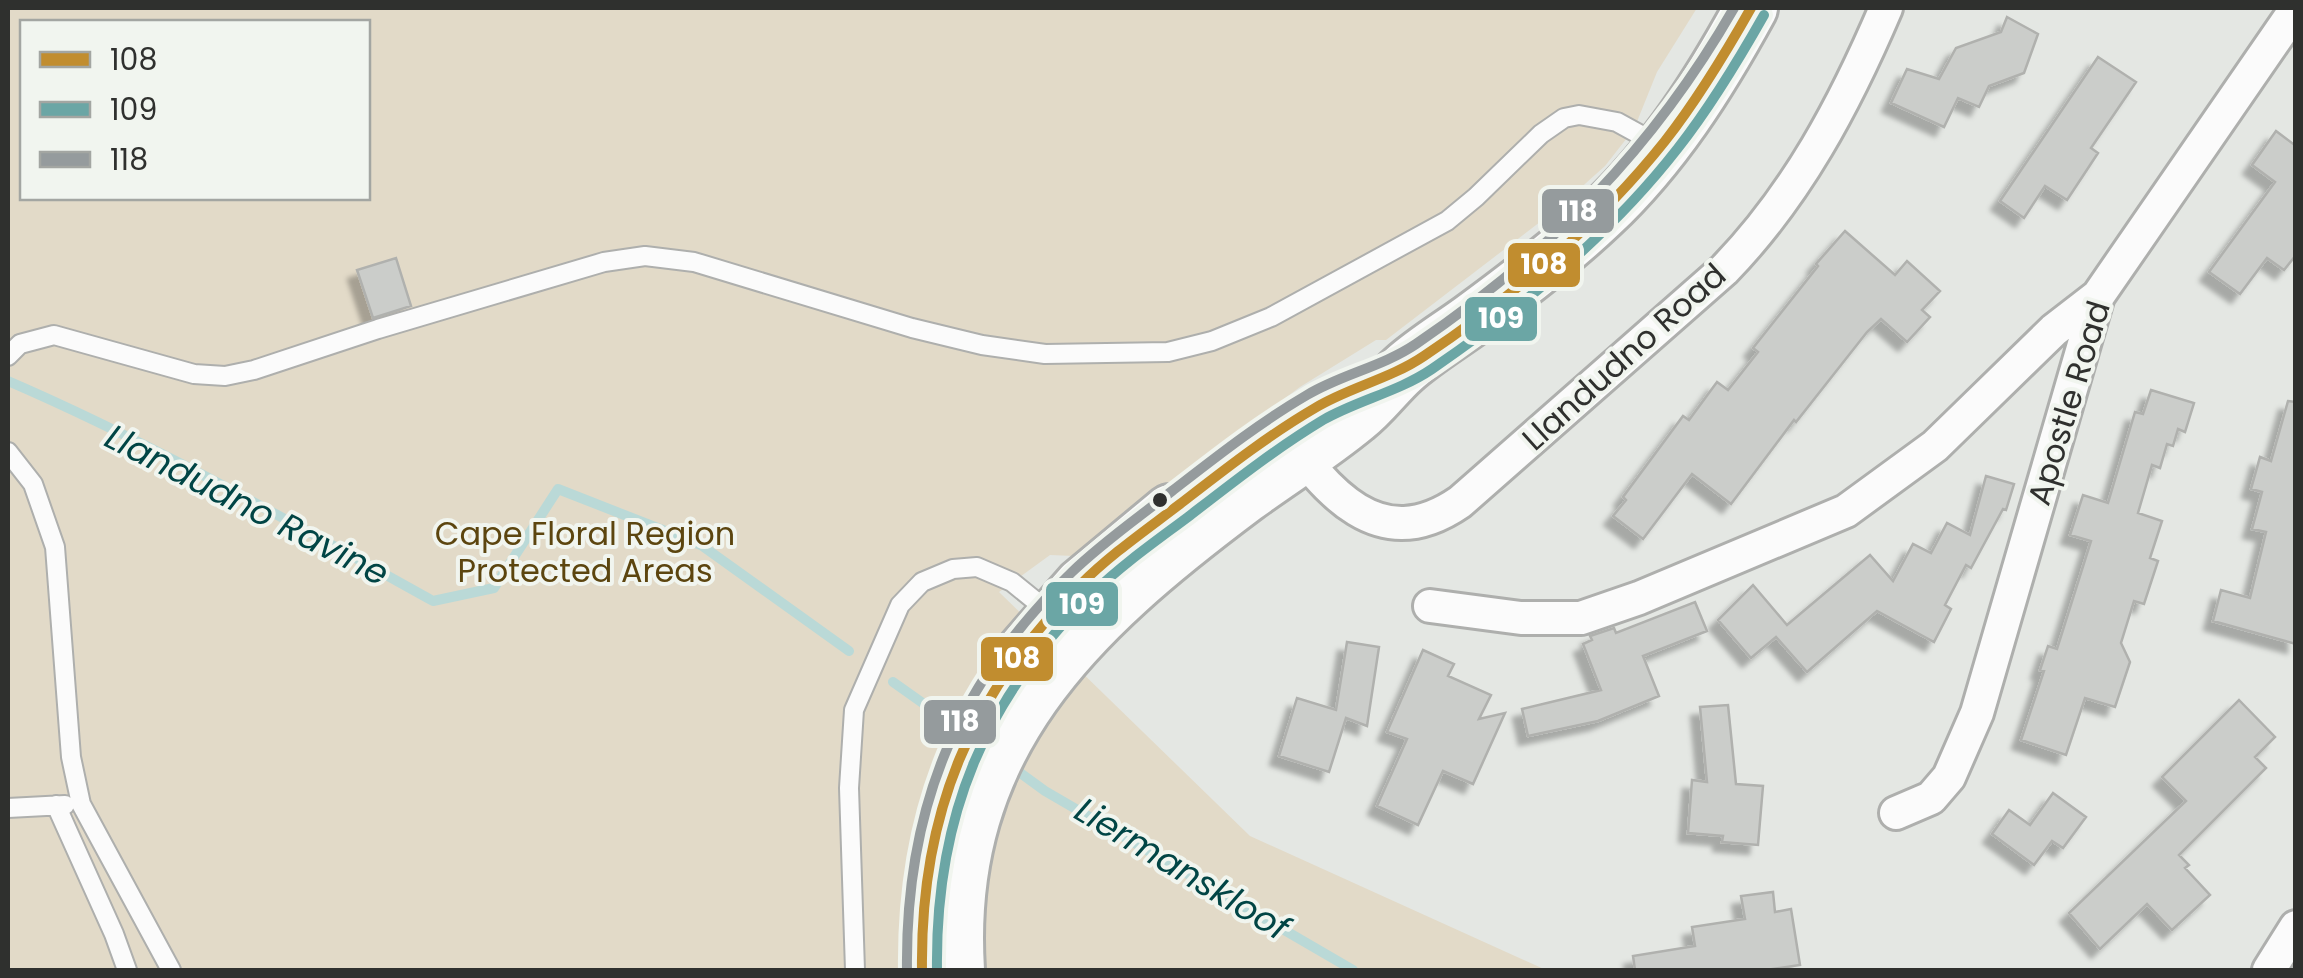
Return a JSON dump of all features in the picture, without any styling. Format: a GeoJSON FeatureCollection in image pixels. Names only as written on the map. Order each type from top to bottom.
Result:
{"type":"FeatureCollection","features":[{"type":"Feature","properties":{"kind":"main road"},"geometry":{"type":"LineString","coordinates":[[958,970],[958,893],[982,790],[1018,716],[1042,682],[1066,626],[1119,550],[1291,442],[1338,394],[1404,368],[1492,305],[1600,216],[1662,147],[1720,64],[1751,8]]}},
{"type":"Feature","properties":{"kind":"main road"},"geometry":{"type":"LineString","coordinates":[[922,970],[922,898],[927,860],[967,736],[991,695],[1066,626]]}},
{"type":"Feature","properties":{"kind":"street","name":"Llandudno Road"},"geometry":{"type":"LineString","coordinates":[[1291,442],[1356,510],[1390,522],[1424,522],[1460,502],[1724,270],[1756,237],[1828,131],[1886,8]]}},
{"type":"Feature","properties":{"kind":"street","name":"Apostle Road"},"geometry":{"type":"LineString","coordinates":[[1896,813],[1930,798],[1949,777],[1977,713],[2098,296],[2296,9]]}},
{"type":"Feature","properties":{"kind":"street"},"geometry":{"type":"LineString","coordinates":[[1430,606],[1521,618],[1580,618],[1639,598],[1846,511],[1935,446],[2054,330],[2098,296]]}},
{"type":"Feature","properties":{"kind":"street"},"geometry":{"type":"LineString","coordinates":[[2270,970],[2296,927]]}},
{"type":"Feature","properties":{"kind":"lane"},"geometry":{"type":"LineString","coordinates":[[8,356],[20,344],[54,335],[194,374],[226,376],[604,262],[645,256],[694,262],[912,328],[982,345],[1045,354],[1168,352],[1212,341],[1271,316],[1447,221],[1540,134],[1564,118],[1578,115],[1617,122],[1662,147]]}},
{"type":"Feature","properties":{"kind":"lane"},"geometry":{"type":"LineString","coordinates":[[8,452],[33,484],[55,547],[71,758],[81,804],[171,970]]}},
{"type":"Feature","properties":{"kind":"lane"},"geometry":{"type":"LineString","coordinates":[[855,970],[848,788],[854,710],[900,605],[922,582],[953,569],[978,567],[1012,582],[1066,626]]}},
{"type":"Feature","properties":{"kind":"lane"},"geometry":{"type":"LineString","coordinates":[[8,808],[81,804]]}},
{"type":"Feature","properties":{"kind":"lane"},"geometry":{"type":"LineString","coordinates":[[56,805],[114,934],[126,970]]}},
{"type":"Feature","properties":{"kind":"green space","name":"Cape Floral Region Protected Areas"},"geometry":{"type":"Polygon","coordinates":[[[8,8],[1697,8],[1657,72],[1634,129],[1605,166],[1557,209],[1386,340],[1376,340],[1300,387],[1074,556],[1050,555],[999,592],[1250,836],[1546,970],[8,970],[8,8]]]}},
{"type":"Feature","properties":{"kind":"building"},"geometry":{"type":"Polygon","coordinates":[[[2007,17],[2038,34],[2024,73],[1989,86],[1979,107],[1958,98],[1944,127],[1891,103],[1907,69],[1939,79],[1956,48],[2001,32],[2007,17]]]}},
{"type":"Feature","properties":{"kind":"building"},"geometry":{"type":"Polygon","coordinates":[[[2098,57],[2136,82],[2091,148],[2098,153],[2067,200],[2045,186],[2024,218],[2000,201],[2098,57]]]}},
{"type":"Feature","properties":{"kind":"building"},"geometry":{"type":"Polygon","coordinates":[[[2276,131],[2296,146],[2296,255],[2284,270],[2267,258],[2240,294],[2209,272],[2275,182],[2252,165],[2276,131]]]}},
{"type":"Feature","properties":{"kind":"building"},"geometry":{"type":"Polygon","coordinates":[[[1845,231],[1895,275],[1907,261],[1940,291],[1922,310],[1930,317],[1907,342],[1881,319],[1794,420],[1731,504],[1692,474],[1643,539],[1613,516],[1626,500],[1623,497],[1683,416],[1689,420],[1717,382],[1728,390],[1758,352],[1753,348],[1845,231]]]}},
{"type":"Feature","properties":{"kind":"building"},"geometry":{"type":"Polygon","coordinates":[[[396,258],[411,306],[373,318],[357,270],[396,258]]]}},
{"type":"Feature","properties":{"kind":"building"},"geometry":{"type":"Polygon","coordinates":[[[2151,390],[2194,403],[2185,432],[2178,429],[2173,446],[2167,444],[2160,468],[2152,465],[2138,513],[2162,521],[2150,558],[2158,561],[2144,604],[2134,601],[2121,643],[2130,662],[2115,707],[2085,698],[2066,755],[2021,740],[2044,671],[2040,670],[2048,646],[2057,649],[2091,541],[2070,535],[2083,495],[2108,503],[2135,412],[2143,414],[2151,390]]]}},
{"type":"Feature","properties":{"kind":"building"},"geometry":{"type":"Polygon","coordinates":[[[2288,401],[2296,402],[2296,644],[2213,621],[2221,590],[2250,598],[2266,532],[2252,529],[2262,492],[2251,489],[2260,457],[2271,461],[2288,401]]]}},
{"type":"Feature","properties":{"kind":"building"},"geometry":{"type":"Polygon","coordinates":[[[1986,476],[2014,484],[2006,510],[2003,509],[1971,568],[1966,565],[1945,605],[1951,609],[1934,642],[1877,611],[1807,672],[1776,637],[1751,658],[1718,620],[1753,585],[1787,625],[1870,555],[1893,581],[1913,544],[1931,553],[1947,523],[1970,535],[1986,476]]]}},
{"type":"Feature","properties":{"kind":"building"},"geometry":{"type":"Polygon","coordinates":[[[1695,602],[1707,631],[1643,656],[1659,696],[1598,721],[1528,736],[1522,709],[1601,690],[1583,644],[1592,640],[1590,636],[1614,628],[1616,633],[1695,602]]]}},
{"type":"Feature","properties":{"kind":"building"},"geometry":{"type":"Polygon","coordinates":[[[1347,642],[1379,647],[1367,726],[1346,718],[1329,772],[1279,756],[1297,698],[1336,710],[1347,642]]]}},
{"type":"Feature","properties":{"kind":"building"},"geometry":{"type":"Polygon","coordinates":[[[1423,650],[1454,664],[1448,676],[1491,695],[1479,719],[1505,713],[1473,784],[1443,771],[1418,825],[1377,806],[1407,739],[1387,732],[1423,650]]]}},
{"type":"Feature","properties":{"kind":"building"},"geometry":{"type":"Polygon","coordinates":[[[2239,700],[2275,737],[2255,757],[2266,768],[2179,855],[2189,865],[2185,868],[2210,895],[2172,930],[2147,904],[2100,949],[2069,913],[2186,801],[2162,777],[2239,700]]]}},
{"type":"Feature","properties":{"kind":"building"},"geometry":{"type":"Polygon","coordinates":[[[1728,705],[1736,784],[1763,786],[1758,845],[1722,842],[1723,836],[1688,833],[1692,780],[1707,782],[1700,707],[1728,705]]]}},
{"type":"Feature","properties":{"kind":"building"},"geometry":{"type":"Polygon","coordinates":[[[2053,793],[2086,817],[2063,848],[2052,841],[2034,865],[1992,834],[2009,810],[2030,825],[2053,793]]]}},
{"type":"Feature","properties":{"kind":"building"},"geometry":{"type":"Polygon","coordinates":[[[1773,892],[1775,912],[1791,909],[1800,965],[1766,970],[1635,970],[1633,956],[1695,946],[1692,927],[1745,919],[1741,896],[1773,892]]]}},
{"type":"Feature","properties":{"kind":"waterway","name":"Llandudno Ravine"},"geometry":{"type":"LineString","coordinates":[[8,381],[170,458],[433,601],[494,588],[558,489],[701,545],[849,651]]}},
{"type":"Feature","properties":{"kind":"waterway","name":"Liermanskloof"},"geometry":{"type":"LineString","coordinates":[[893,682],[955,726]]}},
{"type":"Feature","properties":{"kind":"waterway","name":"Liermanskloof"},"geometry":{"type":"LineString","coordinates":[[1012,767],[1045,791],[1353,970]]}},
{"type":"Feature","properties":{"kind":"transit line","name":"118"},"geometry":{"type":"LineString","coordinates":[[907,970],[916,856],[945,753],[968,705],[997,659],[1032,615],[1096,550],[1255,429],[1320,388],[1403,352],[1511,273],[1555,234],[1633,152],[1703,59],[1734,8]]}},
{"type":"Feature","properties":{"kind":"transit line","name":"108"},"geometry":{"type":"LineString","coordinates":[[922,970],[930,860],[959,760],[981,714],[1042,626],[1104,563],[1246,454],[1315,408],[1424,356],[1553,257],[1612,201],[1665,141],[1711,76],[1751,8]]}},
{"type":"Feature","properties":{"kind":"transit line","name":"109"},"geometry":{"type":"LineString","coordinates":[[937,970],[945,862],[957,812],[995,718],[1056,632],[1116,572],[1271,454],[1323,420],[1432,369],[1563,268],[1624,210],[1678,148],[1724,83],[1764,15]]}}]}
